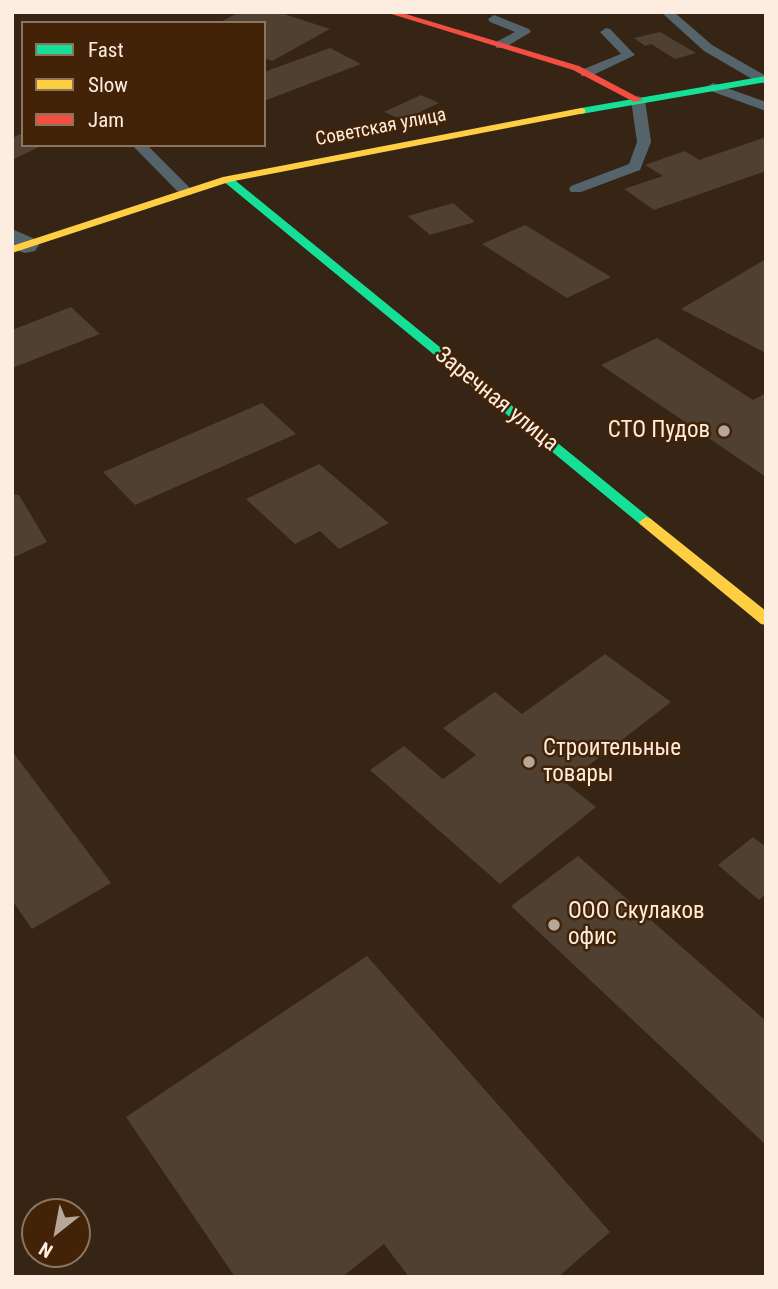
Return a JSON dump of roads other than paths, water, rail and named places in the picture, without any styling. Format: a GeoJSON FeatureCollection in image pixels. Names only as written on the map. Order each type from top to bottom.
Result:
{"type":"FeatureCollection","features":[{"type":"Feature","properties":{"kind":"main road"},"geometry":{"type":"LineString","coordinates":[[389,12],[586,73],[638,100]]}},
{"type":"Feature","properties":{"kind":"main road","name":"Советская улица"},"geometry":{"type":"LineString","coordinates":[[17,244],[227,179],[638,100],[765,79]]}},
{"type":"Feature","properties":{"kind":"main road","name":"Заречная улица"},"geometry":{"type":"LineString","coordinates":[[227,179],[766,620]]}},
{"type":"Feature","properties":{"kind":"lane"},"geometry":{"type":"LineString","coordinates":[[667,12],[708,48],[765,79]]}},
{"type":"Feature","properties":{"kind":"lane"},"geometry":{"type":"LineString","coordinates":[[494,19],[525,32],[500,45]]}},
{"type":"Feature","properties":{"kind":"lane"},"geometry":{"type":"LineString","coordinates":[[586,73],[629,55],[607,32]]}},
{"type":"Feature","properties":{"kind":"lane"},"geometry":{"type":"LineString","coordinates":[[713,87],[766,107]]}},
{"type":"Feature","properties":{"kind":"lane"},"geometry":{"type":"LineString","coordinates":[[576,189],[635,167],[644,142],[638,100]]}},
{"type":"Feature","properties":{"kind":"lane"},"geometry":{"type":"LineString","coordinates":[[141,147],[186,192]]}},
{"type":"Feature","properties":{"kind":"place","name":"СТО Пудов"},"geometry":{"type":"Point","coordinates":[724,431]}},
{"type":"Feature","properties":{"kind":"place","name":"Строительные товары"},"geometry":{"type":"Point","coordinates":[529,762]}},
{"type":"Feature","properties":{"kind":"place","name":"ООО Скулаков офис"},"geometry":{"type":"Point","coordinates":[554,925]}}]}
